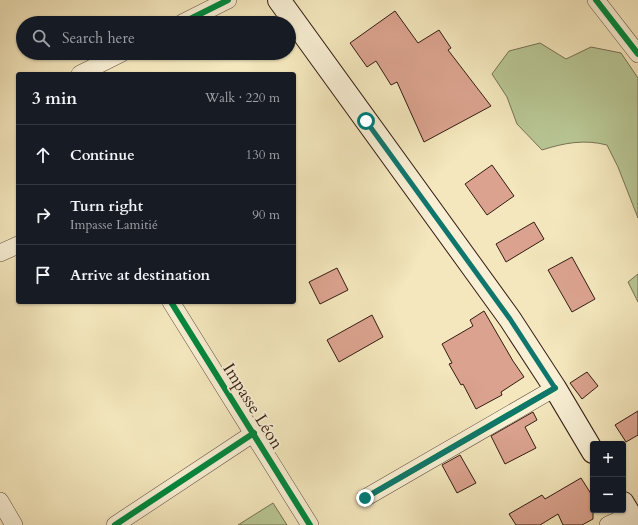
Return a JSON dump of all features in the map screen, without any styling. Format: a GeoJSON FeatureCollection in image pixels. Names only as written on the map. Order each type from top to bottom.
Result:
{"type":"FeatureCollection","features":[{"type":"Feature","properties":{"kind":"main road"},"geometry":{"type":"LineString","coordinates":[[279,0],[291,16]]}},
{"type":"Feature","properties":{"kind":"main road"},"geometry":{"type":"LineString","coordinates":[[296,23],[510,319],[555,388],[590,447]]}},
{"type":"Feature","properties":{"kind":"street"},"geometry":{"type":"LineString","coordinates":[[196,16],[228,0]]}},
{"type":"Feature","properties":{"kind":"street"},"geometry":{"type":"LineString","coordinates":[[596,0],[638,54]]}},
{"type":"Feature","properties":{"kind":"street"},"geometry":{"type":"LineString","coordinates":[[84,72],[108,60]]}},
{"type":"Feature","properties":{"kind":"street"},"geometry":{"type":"LineString","coordinates":[[0,253],[16,246]]}},
{"type":"Feature","properties":{"kind":"street","name":"Impasse Léon"},"geometry":{"type":"LineString","coordinates":[[172,304],[254,432],[310,525]]}},
{"type":"Feature","properties":{"kind":"street"},"geometry":{"type":"LineString","coordinates":[[365,498],[555,388]]}},
{"type":"Feature","properties":{"kind":"street"},"geometry":{"type":"LineString","coordinates":[[115,525],[254,432]]}},
{"type":"Feature","properties":{"kind":"street"},"geometry":{"type":"LineString","coordinates":[[0,502],[14,525]]}},
{"type":"Feature","properties":{"kind":"street"},"geometry":{"type":"LineString","coordinates":[[608,525],[630,514]]}},
{"type":"Feature","properties":{"kind":"green space"},"geometry":{"type":"Polygon","coordinates":[[[540,43],[566,59],[591,47],[621,53],[638,78],[638,218],[618,167],[607,145],[582,142],[558,145],[542,150],[517,124],[507,97],[492,74],[509,51],[540,43]]]}},
{"type":"Feature","properties":{"kind":"green space"},"geometry":{"type":"Polygon","coordinates":[[[638,274],[638,302],[628,282],[638,274]]]}},
{"type":"Feature","properties":{"kind":"green space"},"geometry":{"type":"Polygon","coordinates":[[[273,503],[287,525],[238,525],[273,503]]]}},
{"type":"Feature","properties":{"kind":"building"},"geometry":{"type":"Polygon","coordinates":[[[395,11],[418,43],[439,30],[451,48],[448,50],[491,106],[424,142],[397,82],[391,85],[376,61],[367,67],[350,43],[395,11]]]}},
{"type":"Feature","properties":{"kind":"building"},"geometry":{"type":"Polygon","coordinates":[[[492,165],[514,196],[487,215],[465,184],[492,165]]]}},
{"type":"Feature","properties":{"kind":"building"},"geometry":{"type":"Polygon","coordinates":[[[534,222],[544,239],[506,262],[496,244],[534,222]]]}},
{"type":"Feature","properties":{"kind":"building"},"geometry":{"type":"Polygon","coordinates":[[[572,257],[595,299],[572,312],[548,270],[572,257]]]}},
{"type":"Feature","properties":{"kind":"building"},"geometry":{"type":"Polygon","coordinates":[[[337,268],[348,290],[320,304],[309,282],[337,268]]]}},
{"type":"Feature","properties":{"kind":"building"},"geometry":{"type":"Polygon","coordinates":[[[484,311],[524,377],[501,392],[502,395],[476,409],[463,384],[461,385],[449,364],[452,363],[442,344],[473,326],[470,320],[484,311]]]}},
{"type":"Feature","properties":{"kind":"building"},"geometry":{"type":"Polygon","coordinates":[[[372,315],[383,337],[339,362],[327,340],[372,315]]]}},
{"type":"Feature","properties":{"kind":"building"},"geometry":{"type":"Polygon","coordinates":[[[587,372],[598,386],[582,399],[570,383],[587,372]]]}},
{"type":"Feature","properties":{"kind":"building"},"geometry":{"type":"Polygon","coordinates":[[[638,411],[638,435],[626,442],[615,425],[638,411]]]}},
{"type":"Feature","properties":{"kind":"building"},"geometry":{"type":"Polygon","coordinates":[[[533,412],[537,420],[525,427],[536,448],[505,464],[491,436],[533,412]]]}},
{"type":"Feature","properties":{"kind":"building"},"geometry":{"type":"Polygon","coordinates":[[[460,455],[476,483],[457,493],[442,465],[460,455]]]}},
{"type":"Feature","properties":{"kind":"building"},"geometry":{"type":"Polygon","coordinates":[[[581,478],[590,492],[590,513],[593,513],[593,519],[582,525],[563,525],[558,514],[540,525],[516,525],[509,514],[542,495],[545,499],[581,478]]]}},
{"type":"Feature","properties":{"kind":"cycle path"},"geometry":{"type":"LineString","coordinates":[[196,16],[228,0]]}},
{"type":"Feature","properties":{"kind":"cycle path"},"geometry":{"type":"LineString","coordinates":[[596,0],[638,54]]}},
{"type":"Feature","properties":{"kind":"cycle path"},"geometry":{"type":"LineString","coordinates":[[172,304],[310,525]]}},
{"type":"Feature","properties":{"kind":"cycle path"},"geometry":{"type":"LineString","coordinates":[[365,498],[555,388]]}},
{"type":"Feature","properties":{"kind":"cycle path"},"geometry":{"type":"LineString","coordinates":[[115,525],[254,433]]}},
{"type":"Feature","properties":{"kind":"route"},"geometry":{"type":"LineString","coordinates":[[365,498],[555,388],[510,319],[366,121]]}}]}
